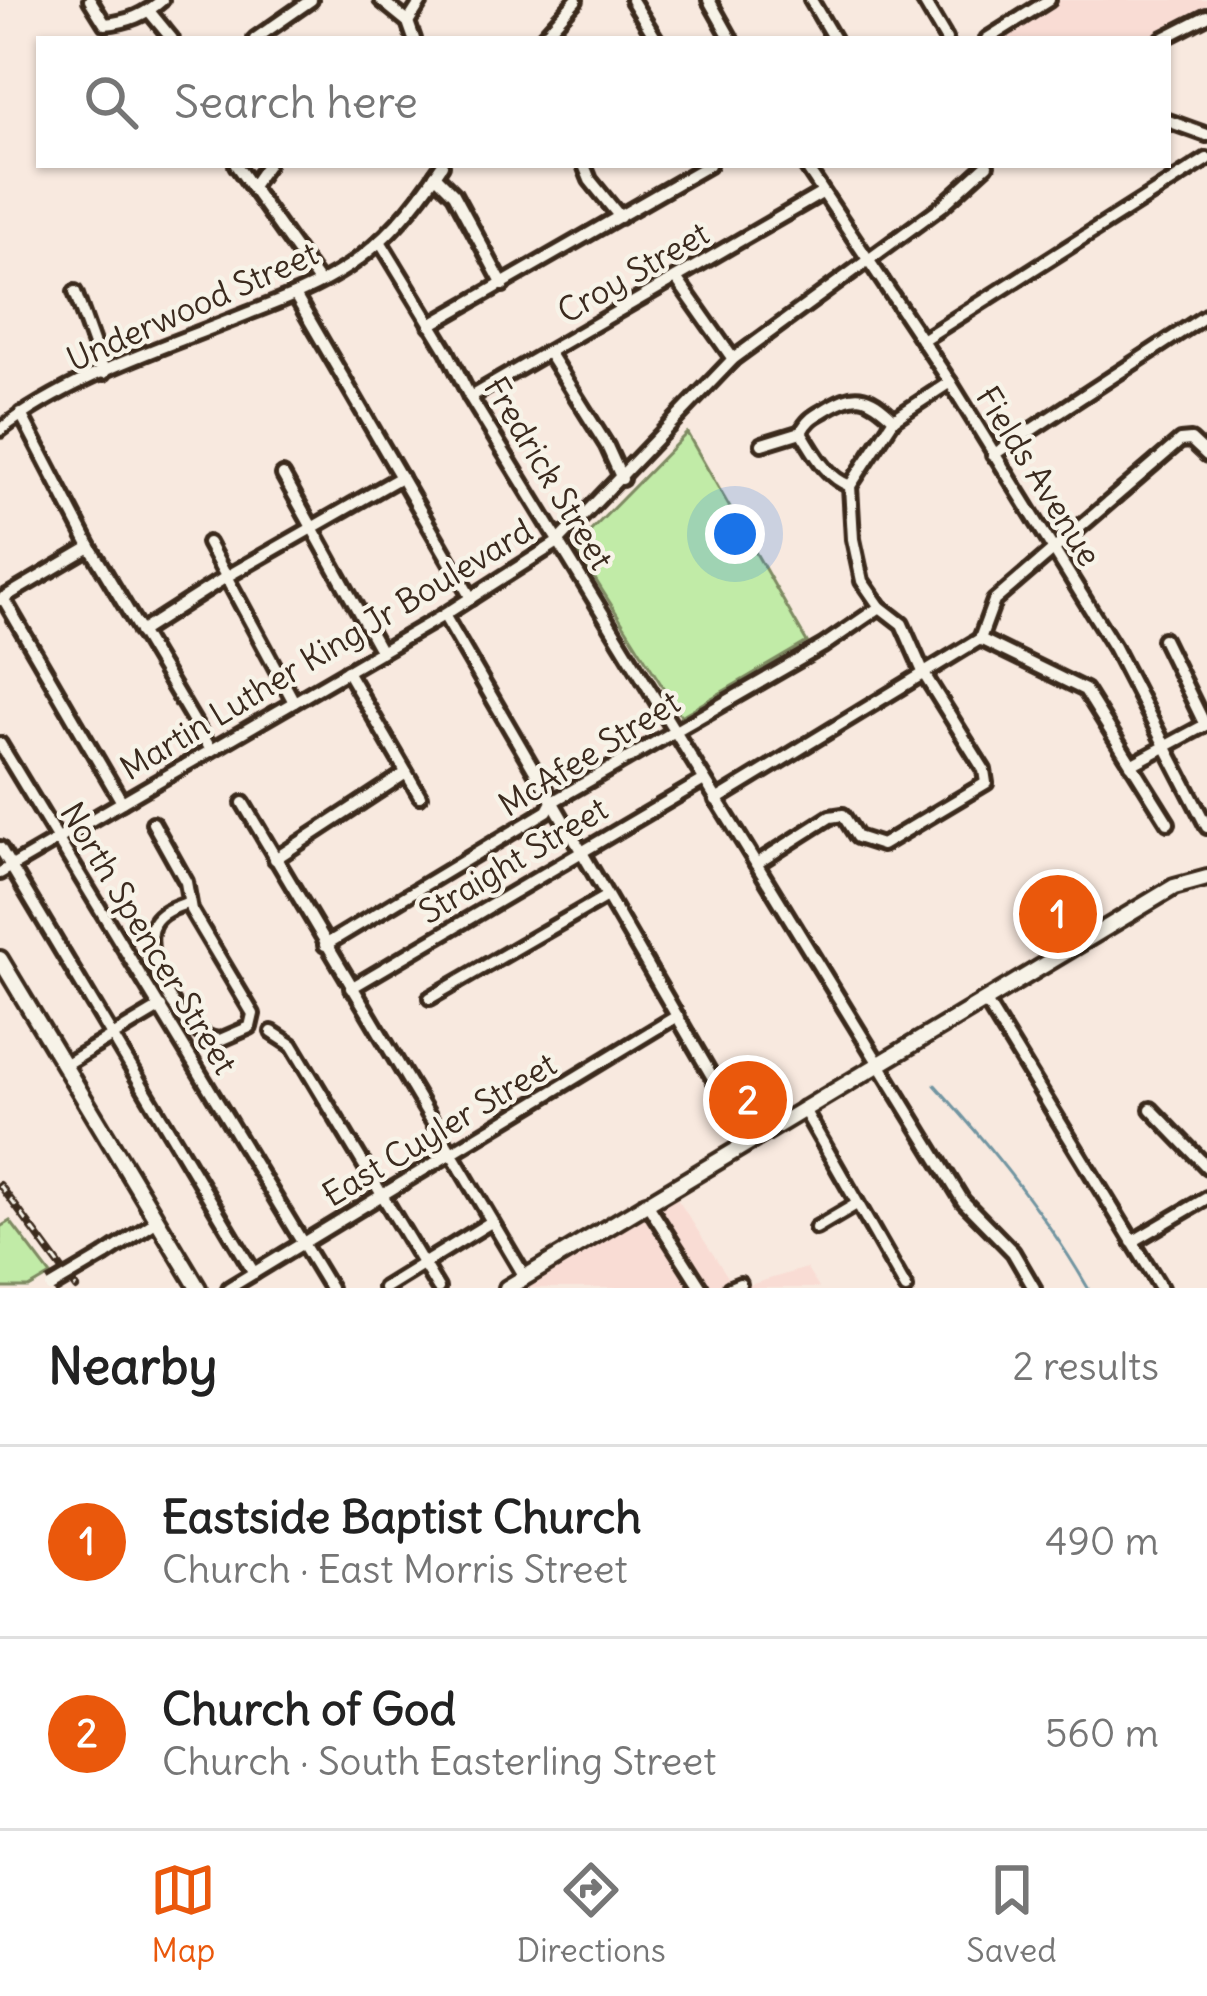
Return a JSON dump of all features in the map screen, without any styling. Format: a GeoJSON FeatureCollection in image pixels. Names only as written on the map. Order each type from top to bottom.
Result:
{"type":"FeatureCollection","features":[{"type":"Feature","properties":{"kind":"main road"},"geometry":{"type":"LineString","coordinates":[[507,1288],[1174,886],[1207,878]]}},
{"type":"Feature","properties":{"kind":"main road"},"geometry":{"type":"LineString","coordinates":[[0,959],[198,1288]]}},
{"type":"Feature","properties":{"kind":"street"},"geometry":{"type":"LineString","coordinates":[[90,0],[105,24],[123,23],[162,0]]}},
{"type":"Feature","properties":{"kind":"street"},"geometry":{"type":"LineString","coordinates":[[259,36],[310,0]]}},
{"type":"Feature","properties":{"kind":"street"},"geometry":{"type":"LineString","coordinates":[[381,0],[408,22],[413,36]]}},
{"type":"Feature","properties":{"kind":"street"},"geometry":{"type":"LineString","coordinates":[[408,22],[422,0]]}},
{"type":"Feature","properties":{"kind":"street"},"geometry":{"type":"LineString","coordinates":[[544,36],[576,0]]}},
{"type":"Feature","properties":{"kind":"street"},"geometry":{"type":"LineString","coordinates":[[632,0],[654,36]]}},
{"type":"Feature","properties":{"kind":"street"},"geometry":{"type":"LineString","coordinates":[[709,0],[729,36]]}},
{"type":"Feature","properties":{"kind":"street"},"geometry":{"type":"LineString","coordinates":[[811,0],[832,36]]}},
{"type":"Feature","properties":{"kind":"street"},"geometry":{"type":"LineString","coordinates":[[923,0],[944,36]]}},
{"type":"Feature","properties":{"kind":"street"},"geometry":{"type":"LineString","coordinates":[[992,36],[1049,0]]}},
{"type":"Feature","properties":{"kind":"street"},"geometry":{"type":"LineString","coordinates":[[149,11],[170,36]]}},
{"type":"Feature","properties":{"kind":"street"},"geometry":{"type":"LineString","coordinates":[[1168,36],[1207,16]]}},
{"type":"Feature","properties":{"kind":"street"},"geometry":{"type":"LineString","coordinates":[[1171,122],[1207,136]]}},
{"type":"Feature","properties":{"kind":"street"},"geometry":{"type":"LineString","coordinates":[[922,340],[1207,159]]}},
{"type":"Feature","properties":{"kind":"street"},"geometry":{"type":"LineString","coordinates":[[239,168],[319,283]]}},
{"type":"Feature","properties":{"kind":"street"},"geometry":{"type":"LineString","coordinates":[[253,185],[265,168]]}},
{"type":"Feature","properties":{"kind":"street"},"geometry":{"type":"LineString","coordinates":[[585,168],[620,217]]}},
{"type":"Feature","properties":{"kind":"street"},"geometry":{"type":"LineString","coordinates":[[430,325],[704,168]]}},
{"type":"Feature","properties":{"kind":"street","name":"Fields Avenue"},"geometry":{"type":"LineString","coordinates":[[807,168],[950,382],[1123,661],[1207,827]]}},
{"type":"Feature","properties":{"kind":"street","name":"Martin Luther King Jr Boulevard"},"geometry":{"type":"LineString","coordinates":[[6,870],[444,615],[559,542],[733,359],[942,206],[984,168]]}},
{"type":"Feature","properties":{"kind":"street"},"geometry":{"type":"LineString","coordinates":[[438,170],[503,285]]}},
{"type":"Feature","properties":{"kind":"street","name":"Underwood Street"},"geometry":{"type":"LineString","coordinates":[[0,430],[21,414],[104,373],[295,295],[349,266],[405,217],[438,170]]}},
{"type":"Feature","properties":{"kind":"street","name":"Croy Street"},"geometry":{"type":"LineString","coordinates":[[470,397],[823,193]]}},
{"type":"Feature","properties":{"kind":"street","name":"Fredrick Street"},"geometry":{"type":"LineString","coordinates":[[380,241],[470,397],[963,1201],[1012,1252],[1034,1288]]}},
{"type":"Feature","properties":{"kind":"street"},"geometry":{"type":"LineString","coordinates":[[676,278],[733,359]]}},
{"type":"Feature","properties":{"kind":"street"},"geometry":{"type":"LineString","coordinates":[[75,292],[104,373]]}},
{"type":"Feature","properties":{"kind":"street"},"geometry":{"type":"LineString","coordinates":[[295,295],[471,598]]}},
{"type":"Feature","properties":{"kind":"street"},"geometry":{"type":"LineString","coordinates":[[993,455],[1207,315]]}},
{"type":"Feature","properties":{"kind":"street"},"geometry":{"type":"LineString","coordinates":[[548,352],[607,446],[622,479]]}},
{"type":"Feature","properties":{"kind":"street"},"geometry":{"type":"LineString","coordinates":[[755,864],[842,815],[857,837],[882,845],[986,783],[984,770],[924,674],[902,624],[880,607],[862,581],[853,539],[850,486],[894,419],[950,382]]}},
{"type":"Feature","properties":{"kind":"street"},"geometry":{"type":"LineString","coordinates":[[802,432],[806,422],[844,397],[865,398],[894,419]]}},
{"type":"Feature","properties":{"kind":"street"},"geometry":{"type":"LineString","coordinates":[[21,414],[90,548],[212,750]]}},
{"type":"Feature","properties":{"kind":"street"},"geometry":{"type":"LineString","coordinates":[[763,444],[802,432]]}},
{"type":"Feature","properties":{"kind":"street"},"geometry":{"type":"LineString","coordinates":[[802,432],[821,465],[834,479],[850,486]]}},
{"type":"Feature","properties":{"kind":"street"},"geometry":{"type":"LineString","coordinates":[[716,800],[980,639],[994,601],[1180,441],[1191,440],[1207,455]]}},
{"type":"Feature","properties":{"kind":"street"},"geometry":{"type":"LineString","coordinates":[[283,476],[381,652]]}},
{"type":"Feature","properties":{"kind":"street"},"geometry":{"type":"LineString","coordinates":[[140,632],[226,577],[401,478]]}},
{"type":"Feature","properties":{"kind":"street"},"geometry":{"type":"LineString","coordinates":[[208,543],[294,702]]}},
{"type":"Feature","properties":{"kind":"street"},"geometry":{"type":"LineString","coordinates":[[90,548],[2,599],[122,802]]}},
{"type":"Feature","properties":{"kind":"street","name":"McAfee Street"},"geometry":{"type":"LineString","coordinates":[[325,945],[548,811],[552,802],[823,646],[880,607]]}},
{"type":"Feature","properties":{"kind":"street"},"geometry":{"type":"LineString","coordinates":[[444,615],[748,1140]]}},
{"type":"Feature","properties":{"kind":"street"},"geometry":{"type":"LineString","coordinates":[[980,639],[1085,691],[1168,823]]}},
{"type":"Feature","properties":{"kind":"street"},"geometry":{"type":"LineString","coordinates":[[1131,765],[1206,724],[1163,639]]}},
{"type":"Feature","properties":{"kind":"street"},"geometry":{"type":"LineString","coordinates":[[347,671],[420,796]]}},
{"type":"Feature","properties":{"kind":"street","name":"North Spencer Street"},"geometry":{"type":"LineString","coordinates":[[0,744],[164,1005],[330,1288]]}},
{"type":"Feature","properties":{"kind":"street"},"geometry":{"type":"LineString","coordinates":[[275,859],[406,773]]}},
{"type":"Feature","properties":{"kind":"street","name":"Straight Street"},"geometry":{"type":"LineString","coordinates":[[351,988],[704,780]]}},
{"type":"Feature","properties":{"kind":"street"},"geometry":{"type":"LineString","coordinates":[[243,803],[525,1277]]}},
{"type":"Feature","properties":{"kind":"street"},"geometry":{"type":"LineString","coordinates":[[153,823],[186,882],[188,903],[253,1014],[250,1027],[220,1040],[210,1040],[164,1005],[152,929],[161,914],[188,903]]}},
{"type":"Feature","properties":{"kind":"street"},"geometry":{"type":"LineString","coordinates":[[0,848],[6,870],[254,1273]]}},
{"type":"Feature","properties":{"kind":"street"},"geometry":{"type":"LineString","coordinates":[[430,998],[605,897]]}},
{"type":"Feature","properties":{"kind":"street"},"geometry":{"type":"LineString","coordinates":[[985,1000],[1161,1288]]}},
{"type":"Feature","properties":{"kind":"street"},"geometry":{"type":"LineString","coordinates":[[64,1064],[164,1005]]}},
{"type":"Feature","properties":{"kind":"street","name":"East Cuyler Street"},"geometry":{"type":"LineString","coordinates":[[229,1288],[677,1016]]}},
{"type":"Feature","properties":{"kind":"street"},"geometry":{"type":"LineString","coordinates":[[272,1032],[292,1045],[438,1288]]}},
{"type":"Feature","properties":{"kind":"street"},"geometry":{"type":"LineString","coordinates":[[803,1108],[906,1288]]}},
{"type":"Feature","properties":{"kind":"street"},"geometry":{"type":"LineString","coordinates":[[1151,1108],[1207,1167]]}},
{"type":"Feature","properties":{"kind":"street"},"geometry":{"type":"LineString","coordinates":[[1132,1242],[1207,1198]]}},
{"type":"Feature","properties":{"kind":"street"},"geometry":{"type":"LineString","coordinates":[[646,1202],[701,1288]]}},
{"type":"Feature","properties":{"kind":"street"},"geometry":{"type":"LineString","coordinates":[[816,1228],[855,1205]]}},
{"type":"Feature","properties":{"kind":"street"},"geometry":{"type":"LineString","coordinates":[[50,1288],[158,1222]]}},
{"type":"Feature","properties":{"kind":"street"},"geometry":{"type":"LineString","coordinates":[[384,1288],[490,1222]]}},
{"type":"Feature","properties":{"kind":"shaded area"},"geometry":{"type":"Polygon","coordinates":[[[1049,0],[1207,0],[1207,16],[1168,36],[992,36],[1049,0]]]}},
{"type":"Feature","properties":{"kind":"shaded area"},"geometry":{"type":"Polygon","coordinates":[[[676,1197],[735,1288],[525,1288],[676,1197]]]}},
{"type":"Feature","properties":{"kind":"shaded area"},"geometry":{"type":"Polygon","coordinates":[[[806,1268],[819,1288],[739,1288],[806,1268]]]}},
{"type":"Feature","properties":{"kind":"green space"},"geometry":{"type":"Polygon","coordinates":[[[687,433],[807,642],[681,716],[575,547],[687,433]]]}},
{"type":"Feature","properties":{"kind":"green space"},"geometry":{"type":"Polygon","coordinates":[[[10,1221],[51,1275],[29,1288],[0,1288],[0,1227],[10,1221]]]}},
{"type":"Feature","properties":{"kind":"waterway"},"geometry":{"type":"LineString","coordinates":[[935,1085],[1017,1183],[1088,1288]]}},
{"type":"Feature","properties":{"kind":"railway"},"geometry":{"type":"LineString","coordinates":[[0,1185],[76,1288]]}},
{"type":"Feature","properties":{"kind":"place","name":"Eastside Baptist Church"},"geometry":{"type":"Point","coordinates":[1058,914]}},
{"type":"Feature","properties":{"kind":"place","name":"Church of God"},"geometry":{"type":"Point","coordinates":[748,1100]}}]}
